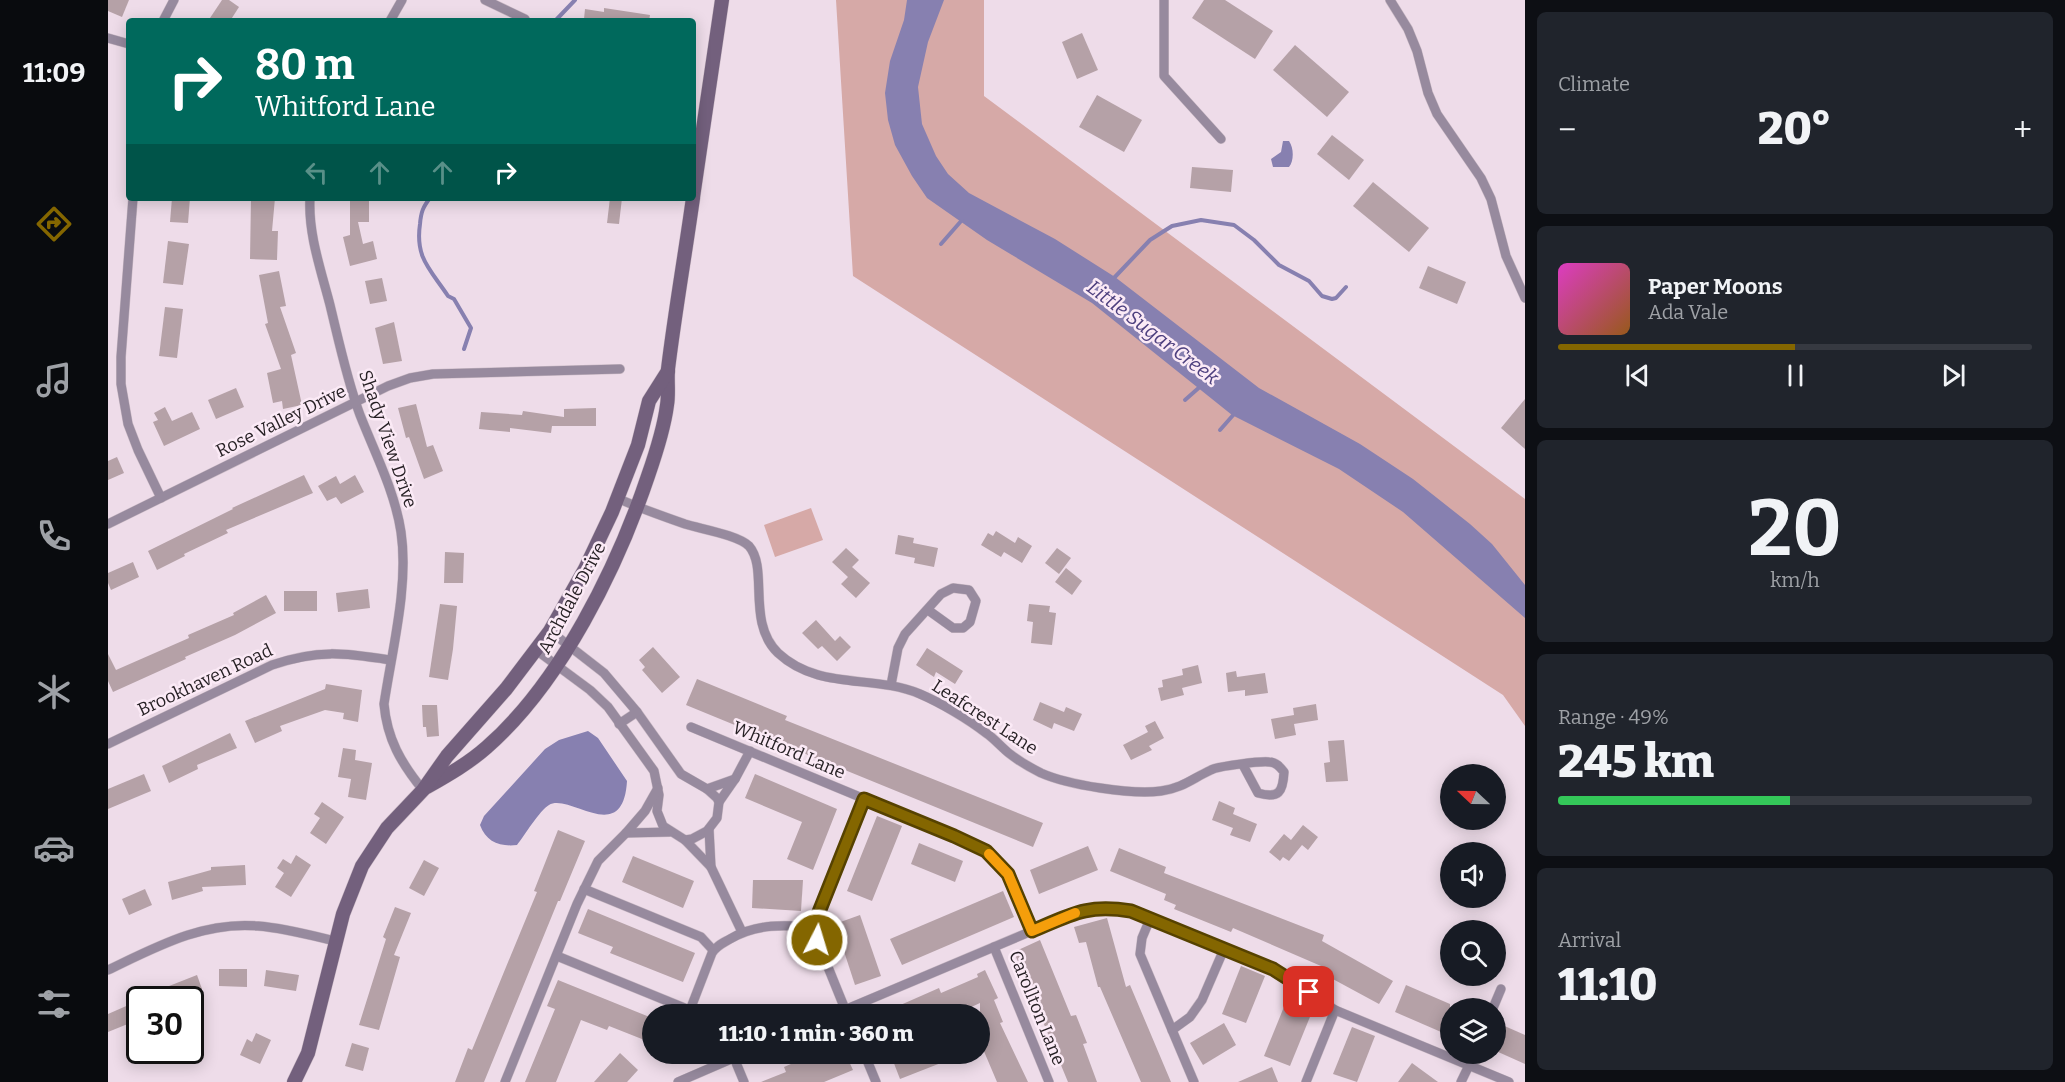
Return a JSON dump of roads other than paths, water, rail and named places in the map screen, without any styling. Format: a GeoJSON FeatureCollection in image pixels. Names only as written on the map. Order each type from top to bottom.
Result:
{"type":"FeatureCollection","features":[{"type":"Feature","properties":{"kind":"street"},"geometry":{"type":"LineString","coordinates":[[165,18],[174,0]]}},
{"type":"Feature","properties":{"kind":"street"},"geometry":{"type":"LineString","coordinates":[[392,18],[402,0]]}},
{"type":"Feature","properties":{"kind":"street"},"geometry":{"type":"LineString","coordinates":[[486,0],[523,18]]}},
{"type":"Feature","properties":{"kind":"street","name":"Archdale Drive"},"geometry":{"type":"LineString","coordinates":[[696,178],[722,0]]}},
{"type":"Feature","properties":{"kind":"street"},"geometry":{"type":"LineString","coordinates":[[1164,0],[1164,76],[1221,140]]}},
{"type":"Feature","properties":{"kind":"street"},"geometry":{"type":"LineString","coordinates":[[1390,0],[1408,29],[1437,114],[1481,178],[1491,199],[1506,256],[1525,298]]}},
{"type":"Feature","properties":{"kind":"street"},"geometry":{"type":"LineString","coordinates":[[108,38],[126,43]]}},
{"type":"Feature","properties":{"kind":"street"},"geometry":{"type":"LineString","coordinates":[[133,201],[121,384],[128,424],[161,498]]}},
{"type":"Feature","properties":{"kind":"street","name":"Shady View Drive"},"geometry":{"type":"LineString","coordinates":[[310,201],[312,233],[356,402],[394,504],[401,531],[402,587],[384,704],[390,738],[402,764],[423,790]]}},
{"type":"Feature","properties":{"kind":"street","name":"Archdale Drive"},"geometry":{"type":"LineString","coordinates":[[423,790],[456,770],[487,747],[541,687],[594,602],[638,507],[656,454],[667,405],[668,371],[693,201]]}},
{"type":"Feature","properties":{"kind":"street","name":"Rose Valley Drive"},"geometry":{"type":"LineString","coordinates":[[108,524],[356,402],[410,378],[433,374],[620,369]]}},
{"type":"Feature","properties":{"kind":"street","name":"Archdale Drive"},"geometry":{"type":"LineString","coordinates":[[294,1082],[308,1053],[335,941],[362,866],[387,828],[423,790],[447,756],[506,689],[550,632],[585,569],[638,445],[649,401],[668,371]]}},
{"type":"Feature","properties":{"kind":"street","name":"Leafcrest Lane"},"geometry":{"type":"LineString","coordinates":[[617,498],[741,541],[749,547],[756,560],[759,613],[765,635],[778,652],[792,663],[828,679],[891,686],[919,693],[986,733],[1011,755],[1042,773],[1063,780],[1125,791],[1156,791],[1179,787],[1212,769],[1243,765]]}},
{"type":"Feature","properties":{"kind":"street"},"geometry":{"type":"LineString","coordinates":[[891,686],[898,648],[905,634],[941,594],[953,588],[969,590],[976,601],[970,622],[963,628],[953,628],[928,610]]}},
{"type":"Feature","properties":{"kind":"street"},"geometry":{"type":"LineString","coordinates":[[550,632],[604,673],[637,712],[681,774],[707,789],[719,802]]}},
{"type":"Feature","properties":{"kind":"street"},"geometry":{"type":"LineString","coordinates":[[536,650],[590,690],[608,707],[654,771],[659,795],[657,811],[663,826],[685,840],[711,867],[742,932]]}},
{"type":"Feature","properties":{"kind":"street","name":"Brookhaven Road"},"geometry":{"type":"LineString","coordinates":[[108,744],[272,665],[294,657],[343,653],[390,660]]}},
{"type":"Feature","properties":{"kind":"street"},"geometry":{"type":"LineString","coordinates":[[620,724],[637,712]]}},
{"type":"Feature","properties":{"kind":"street","name":"Whitford Lane"},"geometry":{"type":"LineString","coordinates":[[691,727],[986,851],[1008,874],[1032,931]]}},
{"type":"Feature","properties":{"kind":"street"},"geometry":{"type":"LineString","coordinates":[[685,840],[692,839],[709,829],[717,818],[719,802],[750,751]]}},
{"type":"Feature","properties":{"kind":"street"},"geometry":{"type":"LineString","coordinates":[[1270,762],[1277,764],[1284,772],[1283,786],[1278,794],[1269,796],[1258,793],[1243,765],[1270,762]]}},
{"type":"Feature","properties":{"kind":"street"},"geometry":{"type":"LineString","coordinates":[[707,789],[735,779]]}},
{"type":"Feature","properties":{"kind":"street"},"geometry":{"type":"LineString","coordinates":[[505,1082],[584,889],[598,861],[645,812],[658,788]]}},
{"type":"Feature","properties":{"kind":"street"},"geometry":{"type":"LineString","coordinates":[[843,1004],[814,927],[864,799]]}},
{"type":"Feature","properties":{"kind":"street"},"geometry":{"type":"LineString","coordinates":[[709,829],[711,867]]}},
{"type":"Feature","properties":{"kind":"street"},"geometry":{"type":"LineString","coordinates":[[626,833],[671,832]]}},
{"type":"Feature","properties":{"kind":"street"},"geometry":{"type":"LineString","coordinates":[[584,889],[701,937],[713,950]]}},
{"type":"Feature","properties":{"kind":"street"},"geometry":{"type":"LineString","coordinates":[[864,1004],[1072,914],[1092,908],[1109,908],[1131,911],[1283,974],[1335,1010],[1509,1082]]}},
{"type":"Feature","properties":{"kind":"street"},"geometry":{"type":"LineString","coordinates":[[1150,919],[1142,938],[1140,954],[1194,1082]]}},
{"type":"Feature","properties":{"kind":"street"},"geometry":{"type":"LineString","coordinates":[[696,1004],[713,950],[742,932],[768,925],[814,927]]}},
{"type":"Feature","properties":{"kind":"street"},"geometry":{"type":"LineString","coordinates":[[108,970],[187,934],[227,926],[279,928],[335,941]]}},
{"type":"Feature","properties":{"kind":"street","name":"Carollton Lane"},"geometry":{"type":"LineString","coordinates":[[994,947],[1049,1082]]}},
{"type":"Feature","properties":{"kind":"street"},"geometry":{"type":"LineString","coordinates":[[1172,1030],[1190,1017],[1202,1000],[1224,949]]}},
{"type":"Feature","properties":{"kind":"street"},"geometry":{"type":"LineString","coordinates":[[557,956],[674,1004]]}},
{"type":"Feature","properties":{"kind":"street"},"geometry":{"type":"LineString","coordinates":[[1497,998],[1501,989]]}},
{"type":"Feature","properties":{"kind":"street"},"geometry":{"type":"LineString","coordinates":[[1306,1082],[1335,1010]]}},
{"type":"Feature","properties":{"kind":"street"},"geometry":{"type":"LineString","coordinates":[[678,1082],[716,1064]]}},
{"type":"Feature","properties":{"kind":"street"},"geometry":{"type":"LineString","coordinates":[[736,1064],[744,1082]]}},
{"type":"Feature","properties":{"kind":"street"},"geometry":{"type":"LineString","coordinates":[[869,1064],[876,1082]]}},
{"type":"Feature","properties":{"kind":"street"},"geometry":{"type":"LineString","coordinates":[[1461,1082],[1469,1066]]}},
{"type":"Feature","properties":{"kind":"water","name":"Little Sugar Creek"},"geometry":{"type":"Polygon","coordinates":[[[907,0],[944,0],[928,42],[918,87],[922,124],[936,156],[948,174],[969,193],[1055,239],[1115,277],[1259,388],[1360,444],[1413,479],[1492,544],[1525,585],[1525,618],[1403,512],[1339,469],[1232,415],[1092,303],[987,240],[927,198],[895,145],[888,120],[885,93],[890,61],[904,20],[907,0]]]}},
{"type":"Feature","properties":{"kind":"water"},"geometry":{"type":"Polygon","coordinates":[[[1283,141],[1289,141],[1292,147],[1291,164],[1289,167],[1273,167],[1271,159],[1281,152],[1283,141]]]}},
{"type":"Feature","properties":{"kind":"water"},"geometry":{"type":"Polygon","coordinates":[[[588,731],[598,738],[627,781],[623,801],[616,811],[606,815],[558,803],[545,808],[517,845],[499,844],[486,836],[480,825],[484,816],[545,749],[559,740],[588,731]]]}},
{"type":"Feature","properties":{"kind":"waterway"},"geometry":{"type":"LineString","coordinates":[[558,18],[575,0]]}},
{"type":"Feature","properties":{"kind":"waterway"},"geometry":{"type":"LineString","coordinates":[[428,201],[421,216],[419,236],[422,255],[448,296],[454,299],[471,328],[464,349]]}},
{"type":"Feature","properties":{"kind":"waterway"},"geometry":{"type":"LineString","coordinates":[[941,244],[962,220]]}},
{"type":"Feature","properties":{"kind":"waterway","name":"Little Sugar Creek"},"geometry":{"type":"LineString","coordinates":[[1113,279],[1150,240],[1172,226],[1201,220],[1234,225],[1254,240],[1279,265],[1309,281],[1322,296],[1336,298],[1346,287]]}},
{"type":"Feature","properties":{"kind":"waterway","name":"Little Sugar Creek"},"geometry":{"type":"LineString","coordinates":[[1185,400],[1202,385]]}},
{"type":"Feature","properties":{"kind":"waterway"},"geometry":{"type":"LineString","coordinates":[[1220,430],[1235,413]]}}]}
